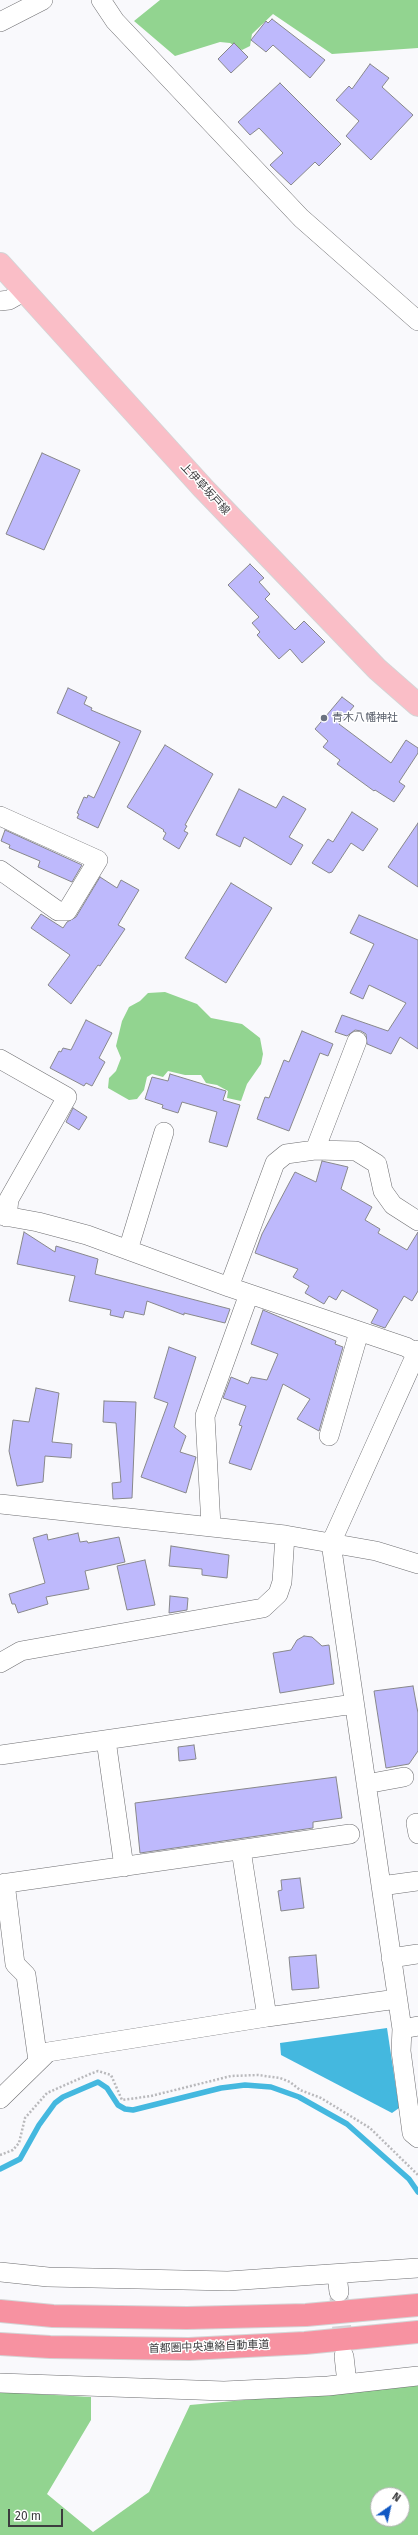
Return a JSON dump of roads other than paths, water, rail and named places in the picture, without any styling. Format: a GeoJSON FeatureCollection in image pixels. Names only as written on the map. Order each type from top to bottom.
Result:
{"type":"FeatureCollection","features":[{"type":"Feature","properties":{"kind":"highway"},"geometry":{"type":"LineString","coordinates":[[0,2311],[53,2316],[195,2317],[306,2315],[418,2304]]}},
{"type":"Feature","properties":{"kind":"highway","name":"首都圏中央連絡自動車道"},"geometry":{"type":"LineString","coordinates":[[0,2344],[50,2348],[189,2349],[306,2343],[418,2332]]}},
{"type":"Feature","properties":{"kind":"main road","name":"上伊草坂戸線"},"geometry":{"type":"LineString","coordinates":[[0,264],[23,292],[202,488],[377,668],[418,705]]}},
{"type":"Feature","properties":{"kind":"street"},"geometry":{"type":"LineString","coordinates":[[0,22],[43,0]]}},
{"type":"Feature","properties":{"kind":"street"},"geometry":{"type":"LineString","coordinates":[[101,0],[115,21],[296,212],[418,321]]}},
{"type":"Feature","properties":{"kind":"street"},"geometry":{"type":"LineString","coordinates":[[0,301],[9,300],[23,292]]}},
{"type":"Feature","properties":{"kind":"street"},"geometry":{"type":"LineString","coordinates":[[0,816],[98,860],[67,911],[58,912],[0,870]]}},
{"type":"Feature","properties":{"kind":"street"},"geometry":{"type":"LineString","coordinates":[[315,1150],[357,1041]]}},
{"type":"Feature","properties":{"kind":"street"},"geometry":{"type":"LineString","coordinates":[[0,1059],[67,1097],[4,1206],[229,1287],[417,1352],[331,1543],[397,1999],[410,2028],[401,2051],[412,2133],[418,2138]]}},
{"type":"Feature","properties":{"kind":"street"},"geometry":{"type":"LineString","coordinates":[[128,1250],[164,1132]]}},
{"type":"Feature","properties":{"kind":"street"},"geometry":{"type":"LineString","coordinates":[[229,1287],[275,1163],[286,1154],[315,1150],[356,1150],[377,1164],[383,1191],[393,1205],[418,1221]]}},
{"type":"Feature","properties":{"kind":"street"},"geometry":{"type":"LineString","coordinates":[[211,1526],[205,1416],[249,1294]]}},
{"type":"Feature","properties":{"kind":"street"},"geometry":{"type":"LineString","coordinates":[[329,1436],[359,1332]]}},
{"type":"Feature","properties":{"kind":"street"},"geometry":{"type":"LineString","coordinates":[[0,1504],[286,1535],[376,1551],[418,1564]]}},
{"type":"Feature","properties":{"kind":"street"},"geometry":{"type":"LineString","coordinates":[[0,1663],[21,1652],[263,1608],[278,1594],[282,1582],[286,1535]]}},
{"type":"Feature","properties":{"kind":"street"},"geometry":{"type":"LineString","coordinates":[[0,1755],[354,1704]]}},
{"type":"Feature","properties":{"kind":"street"},"geometry":{"type":"LineString","coordinates":[[106,1740],[124,1867]]}},
{"type":"Feature","properties":{"kind":"street"},"geometry":{"type":"LineString","coordinates":[[366,1784],[404,1777]]}},
{"type":"Feature","properties":{"kind":"street"},"geometry":{"type":"LineString","coordinates":[[38,2061],[26,1975],[7,1957],[2,1883],[350,1834]]}},
{"type":"Feature","properties":{"kind":"street"},"geometry":{"type":"LineString","coordinates":[[241,1850],[267,2017]]}},
{"type":"Feature","properties":{"kind":"street"},"geometry":{"type":"LineString","coordinates":[[381,1886],[418,1881]]}},
{"type":"Feature","properties":{"kind":"street"},"geometry":{"type":"LineString","coordinates":[[391,1958],[418,1954]]}},
{"type":"Feature","properties":{"kind":"street"},"geometry":{"type":"LineString","coordinates":[[0,2099],[48,2052],[267,2017],[397,1999]]}},
{"type":"Feature","properties":{"kind":"street"},"geometry":{"type":"LineString","coordinates":[[0,2272],[48,2277],[338,2283],[418,2268]]}},
{"type":"Feature","properties":{"kind":"street"},"geometry":{"type":"LineString","coordinates":[[344,2356],[347,2383]]}},
{"type":"Feature","properties":{"kind":"street"},"geometry":{"type":"LineString","coordinates":[[0,2383],[224,2392],[418,2376]]}},
{"type":"Feature","properties":{"kind":"water"},"geometry":{"type":"Polygon","coordinates":[[[387,2028],[399,2108],[392,2113],[281,2055],[280,2043],[387,2028]]]}},
{"type":"Feature","properties":{"kind":"waterway"},"geometry":{"type":"LineString","coordinates":[[0,2169],[20,2159],[39,2125],[55,2103],[63,2097],[98,2082],[107,2088],[118,2105],[125,2109],[133,2110],[221,2088],[245,2085],[271,2087],[299,2097],[347,2124],[409,2179],[418,2192]]}},
{"type":"Feature","properties":{"kind":"tunnel"},"geometry":{"type":"LineString","coordinates":[[339,2297],[344,2354]]}},
{"type":"Feature","properties":{"kind":"place","name":"青木八幡神社"},"geometry":{"type":"Point","coordinates":[324,718]}}]}
